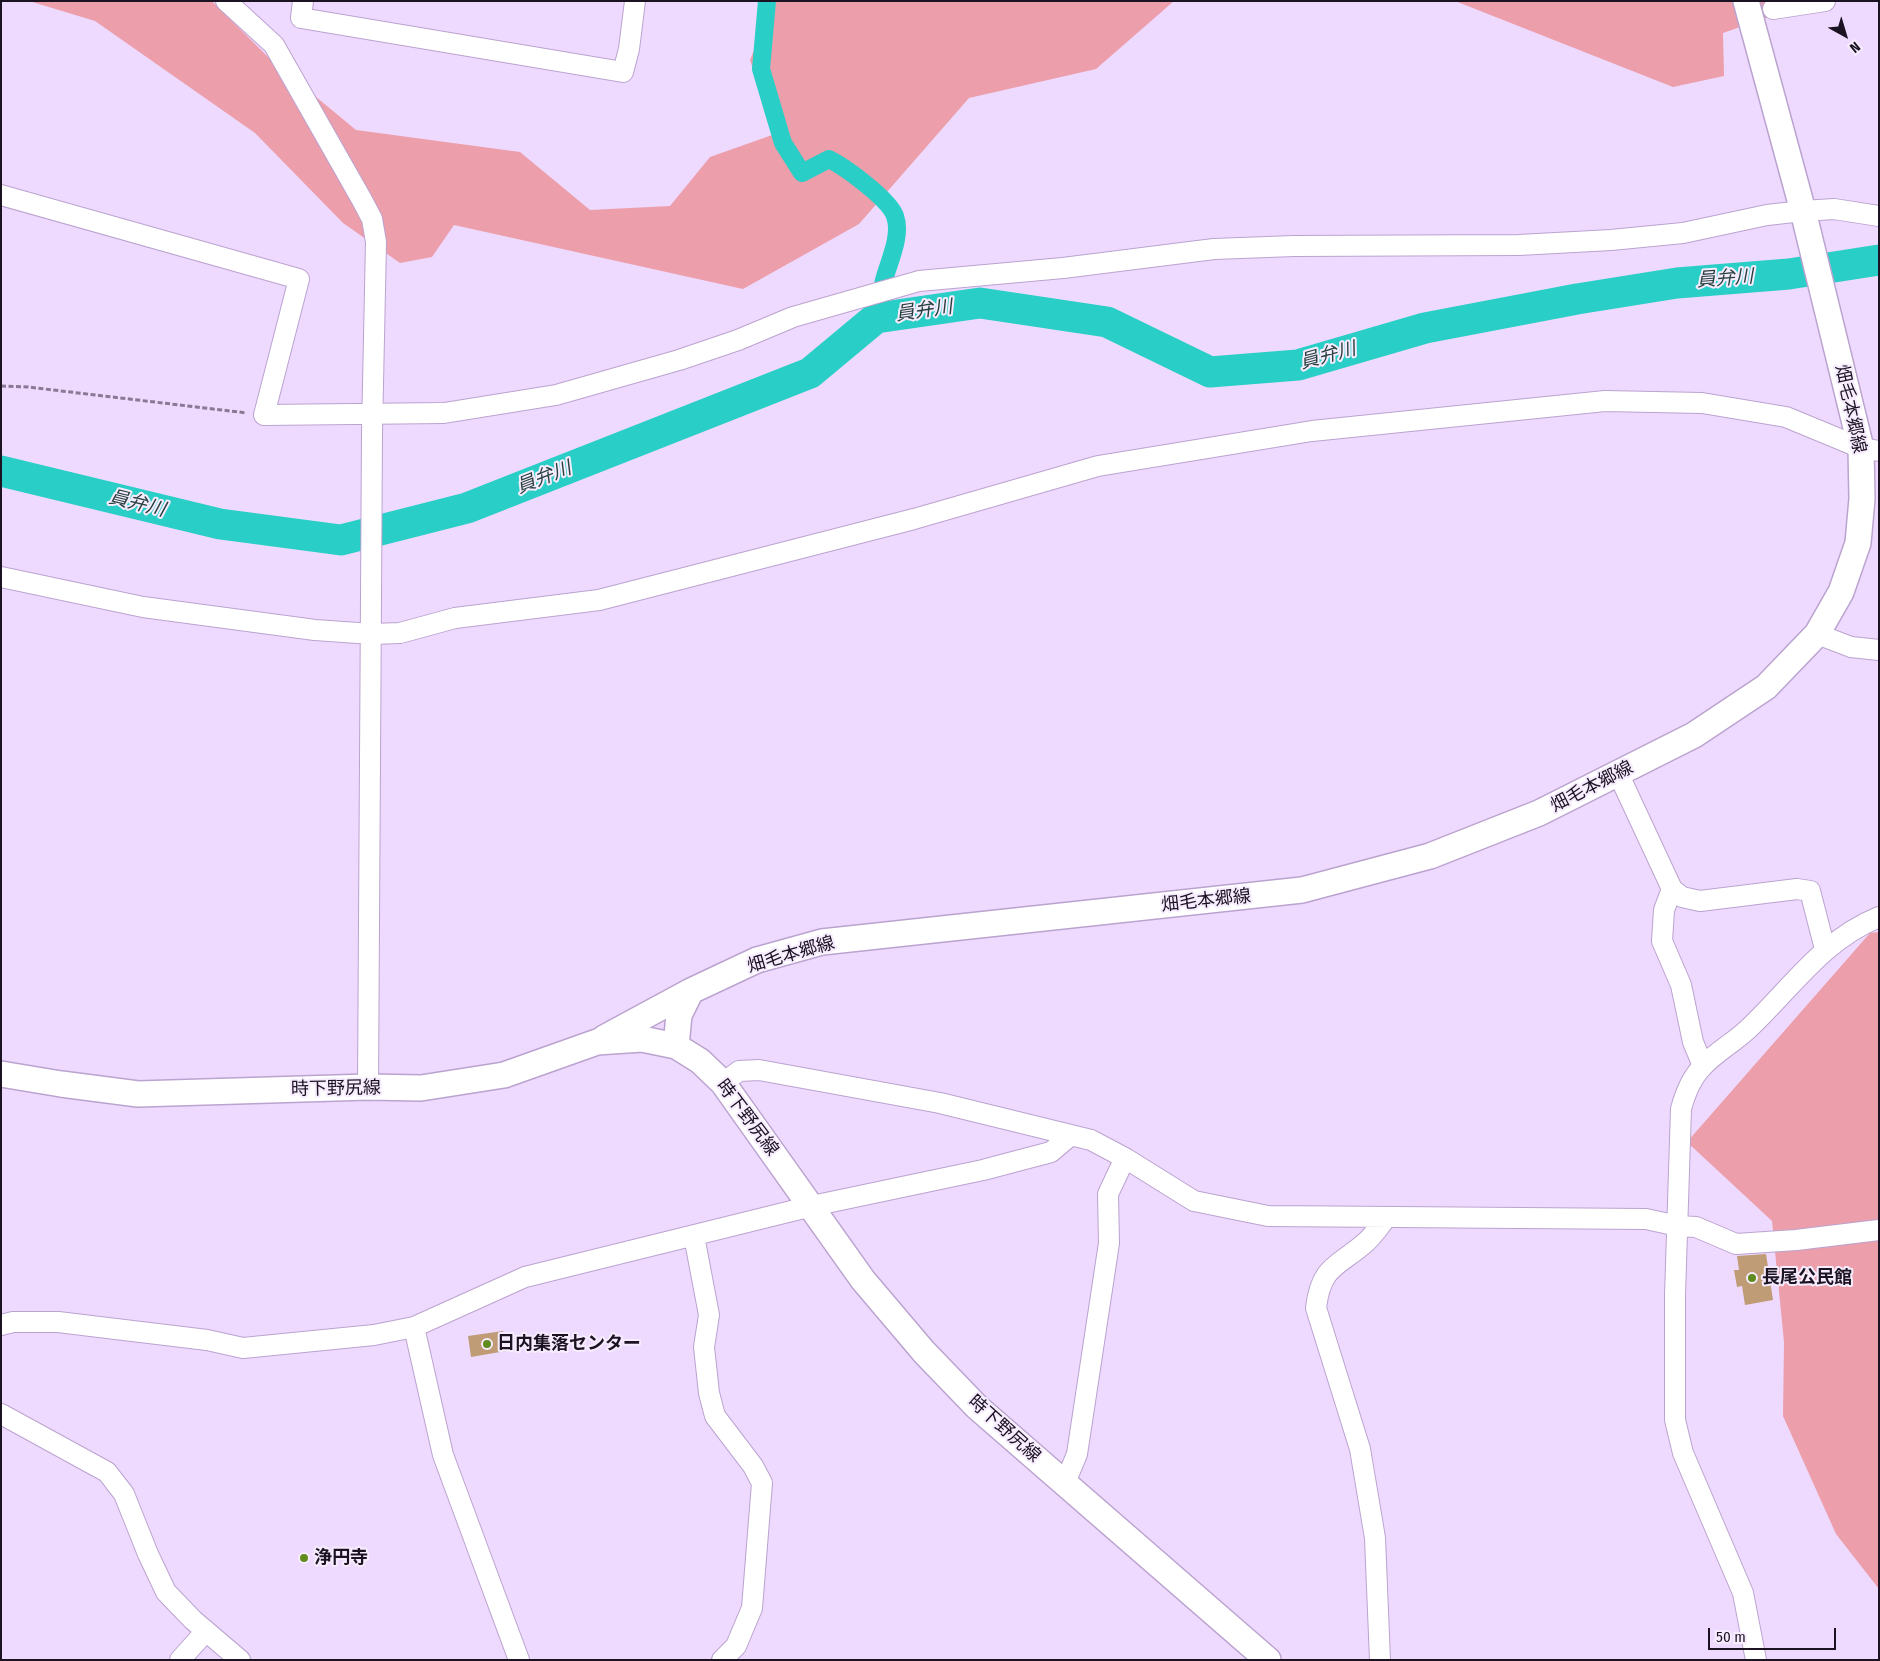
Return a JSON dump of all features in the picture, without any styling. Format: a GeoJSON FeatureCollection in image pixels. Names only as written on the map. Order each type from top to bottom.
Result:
{"type":"FeatureCollection","features":[{"type":"Feature","properties":{"kind":"main road","name":"畑毛本郷線"},"geometry":{"type":"LineString","coordinates":[[597,1042],[691,991],[757,960],[822,942],[1302,890],[1430,856],[1539,813],[1694,735],[1766,687],[1817,634],[1841,592],[1858,543],[1866,442],[1746,1]]}},
{"type":"Feature","properties":{"kind":"main road"},"geometry":{"type":"LineString","coordinates":[[676,1046],[678,1015],[691,991]]}},
{"type":"Feature","properties":{"kind":"main road","name":"時下野尻線"},"geometry":{"type":"LineString","coordinates":[[1,1074],[138,1094],[368,1087],[420,1088],[504,1075],[597,1042],[642,1039],[676,1046],[700,1061],[723,1083],[864,1280],[924,1352],[977,1407],[1268,1660]]}},
{"type":"Feature","properties":{"kind":"street"},"geometry":{"type":"LineString","coordinates":[[226,1],[274,45],[372,219],[376,242],[372,423],[368,1087]]}},
{"type":"Feature","properties":{"kind":"street"},"geometry":{"type":"LineString","coordinates":[[304,1],[301,18],[624,72],[635,1]]}},
{"type":"Feature","properties":{"kind":"street"},"geometry":{"type":"LineString","coordinates":[[1773,9],[1825,1]]}},
{"type":"Feature","properties":{"kind":"street"},"geometry":{"type":"LineString","coordinates":[[1,196],[299,279],[264,415],[372,423],[556,395],[699,354],[793,317],[919,281],[1062,268],[1214,249],[1294,246],[1519,245],[1611,240],[1683,233],[1767,215],[1805,222],[1834,209],[1879,216]]}},
{"type":"Feature","properties":{"kind":"street"},"geometry":{"type":"LineString","coordinates":[[1,577],[143,607],[315,630],[372,625],[400,633],[454,618],[599,600],[914,520],[1098,466],[1312,431],[1605,401],[1702,403],[1786,417],[1866,442]]}},
{"type":"Feature","properties":{"kind":"street"},"geometry":{"type":"LineString","coordinates":[[1817,634],[1851,647],[1879,650]]}},
{"type":"Feature","properties":{"kind":"street"},"geometry":{"type":"LineString","coordinates":[[1618,773],[1672,889],[1682,898],[1700,901],[1796,889],[1810,891],[1825,949]]}},
{"type":"Feature","properties":{"kind":"street"},"geometry":{"type":"LineString","coordinates":[[1672,889],[1664,910],[1662,941],[1681,985],[1694,1042],[1702,1066]]}},
{"type":"Feature","properties":{"kind":"street"},"geometry":{"type":"LineString","coordinates":[[1756,1660],[1743,1593],[1683,1453],[1675,1420],[1675,1295],[1681,1110],[1686,1090],[1702,1066],[1746,1032],[1784,995],[1825,949],[1862,924],[1879,917]]}},
{"type":"Feature","properties":{"kind":"street"},"geometry":{"type":"LineString","coordinates":[[723,1083],[739,1070],[759,1070],[940,1103],[1092,1140],[1125,1158],[1194,1202],[1268,1216],[1646,1219],[1678,1226],[1696,1227],[1736,1244],[1796,1240],[1879,1230]]}},
{"type":"Feature","properties":{"kind":"street"},"geometry":{"type":"LineString","coordinates":[[1,1325],[13,1322],[58,1322],[207,1340],[242,1348],[374,1335],[414,1327],[525,1277],[812,1206],[983,1170],[1051,1152],[1071,1135]]}},
{"type":"Feature","properties":{"kind":"street"},"geometry":{"type":"LineString","coordinates":[[1065,1483],[1077,1454],[1109,1243],[1108,1194],[1125,1158]]}},
{"type":"Feature","properties":{"kind":"street"},"geometry":{"type":"LineString","coordinates":[[1380,1660],[1375,1538],[1360,1448],[1316,1308],[1318,1288],[1329,1271],[1367,1241],[1387,1217]]}},
{"type":"Feature","properties":{"kind":"street"},"geometry":{"type":"LineString","coordinates":[[694,1236],[709,1315],[704,1347],[709,1393],[715,1416],[753,1466],[762,1483],[752,1608],[736,1646],[722,1660]]}},
{"type":"Feature","properties":{"kind":"street"},"geometry":{"type":"LineString","coordinates":[[414,1327],[443,1455],[519,1660]]}},
{"type":"Feature","properties":{"kind":"street"},"geometry":{"type":"LineString","coordinates":[[1,1414],[107,1472],[124,1494],[148,1554],[166,1592],[206,1631],[240,1660]]}},
{"type":"Feature","properties":{"kind":"street"},"geometry":{"type":"LineString","coordinates":[[180,1660],[206,1631]]}},
{"type":"Feature","properties":{"kind":"path"},"geometry":{"type":"LineString","coordinates":[[1,386],[28,387],[264,415]]}},
{"type":"Feature","properties":{"kind":"shaded area"},"geometry":{"type":"Polygon","coordinates":[[[29,1],[212,1],[269,58],[356,130],[520,152],[590,210],[670,206],[710,157],[775,134],[750,60],[774,1],[1174,1],[1096,69],[969,98],[859,224],[743,289],[454,225],[432,257],[400,263],[343,223],[255,133],[95,21],[29,1]]]}},
{"type":"Feature","properties":{"kind":"shaded area"},"geometry":{"type":"Polygon","coordinates":[[[1455,1],[1814,1],[1723,33],[1724,76],[1673,87],[1455,1]]]}},
{"type":"Feature","properties":{"kind":"shaded area"},"geometry":{"type":"Polygon","coordinates":[[[1879,932],[1879,1589],[1836,1534],[1783,1416],[1784,1342],[1772,1221],[1687,1142],[1870,933],[1879,932]]]}},
{"type":"Feature","properties":{"kind":"building","name":"長尾公民館"},"geometry":{"type":"Polygon","coordinates":[[[1766,1254],[1773,1300],[1745,1305],[1742,1286],[1737,1287],[1734,1270],[1739,1270],[1737,1256],[1766,1254]]]}},
{"type":"Feature","properties":{"kind":"building","name":"日内集落センター"},"geometry":{"type":"Polygon","coordinates":[[[503,1331],[506,1351],[471,1357],[468,1336],[503,1331]]]}},
{"type":"Feature","properties":{"kind":"waterway"},"geometry":{"type":"LineString","coordinates":[[767,1],[761,69],[783,143],[802,173],[829,159],[876,193],[895,216],[897,224],[896,240],[884,280],[876,318]]}},
{"type":"Feature","properties":{"kind":"waterway","name":"員弁川"},"geometry":{"type":"LineString","coordinates":[[1,471],[220,524],[341,540],[467,508],[810,373],[876,318],[980,303],[1107,322],[1210,372],[1298,365],[1425,328],[1577,299],[1677,283],[1789,274],[1879,260]]}},
{"type":"Feature","properties":{"kind":"place","name":"長尾公民館"},"geometry":{"type":"Point","coordinates":[1752,1278]}},
{"type":"Feature","properties":{"kind":"place","name":"日内集落センター"},"geometry":{"type":"Point","coordinates":[487,1344]}},
{"type":"Feature","properties":{"kind":"place","name":"浄円寺"},"geometry":{"type":"Point","coordinates":[304,1558]}}]}
